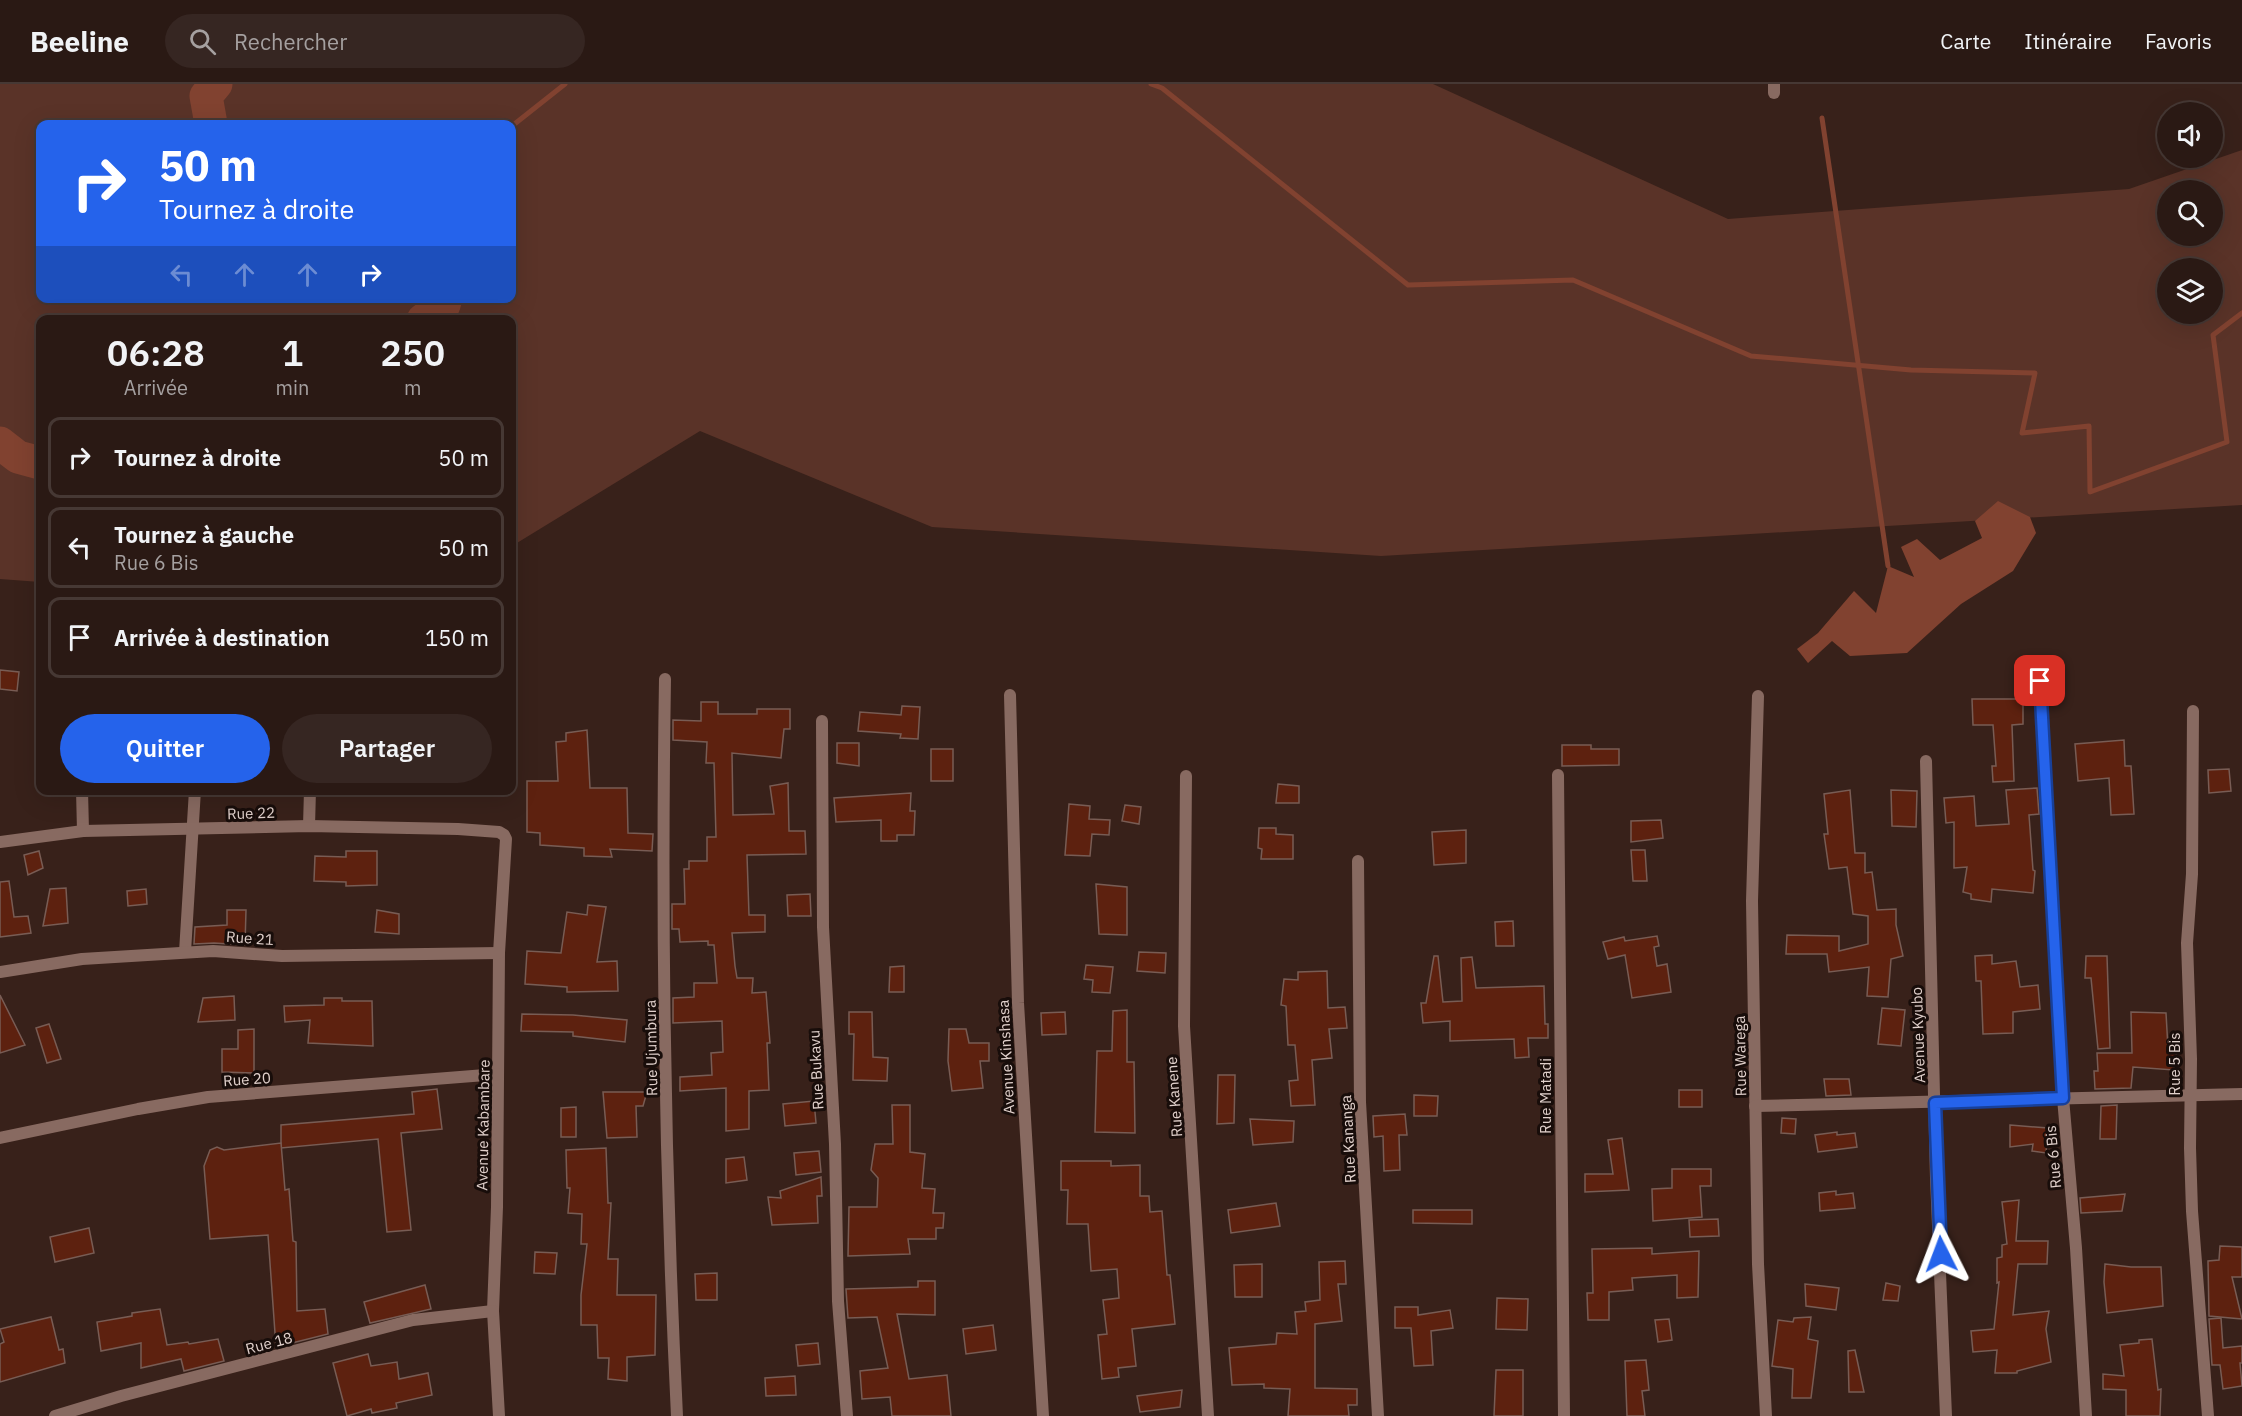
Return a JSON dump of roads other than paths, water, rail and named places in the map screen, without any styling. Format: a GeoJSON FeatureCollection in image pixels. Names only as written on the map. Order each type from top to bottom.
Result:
{"type":"FeatureCollection","features":[{"type":"Feature","properties":{"kind":"street","name":"Rue Ujumbura"},"geometry":{"type":"LineString","coordinates":[[665,679],[662,902],[671,1290],[677,1416]]}},
{"type":"Feature","properties":{"kind":"street","name":"Rue 6 Bis"},"geometry":{"type":"LineString","coordinates":[[2040,681],[2063,1098],[2076,1248],[2086,1416]]}},
{"type":"Feature","properties":{"kind":"street","name":"Avenue Kinshasa"},"geometry":{"type":"LineString","coordinates":[[1010,696],[1018,1003],[1043,1416]]}},
{"type":"Feature","properties":{"kind":"street","name":"Rue Warega"},"geometry":{"type":"LineString","coordinates":[[1758,696],[1752,901],[1758,1264],[1766,1416]]}},
{"type":"Feature","properties":{"kind":"street","name":"Rue 5 Bis"},"geometry":{"type":"LineString","coordinates":[[2193,711],[2192,874],[2187,943],[2191,1059],[2192,1211],[2208,1416]]}},
{"type":"Feature","properties":{"kind":"street","name":"Rue Bukavu"},"geometry":{"type":"LineString","coordinates":[[822,721],[823,927],[835,1144],[838,1301],[848,1416]]}},
{"type":"Feature","properties":{"kind":"street","name":"Avenue Kyubo"},"geometry":{"type":"LineString","coordinates":[[1926,761],[1946,1416]]}},
{"type":"Feature","properties":{"kind":"street","name":"Rue Matadi"},"geometry":{"type":"LineString","coordinates":[[1558,775],[1564,1416]]}},
{"type":"Feature","properties":{"kind":"street","name":"Rue Kanene"},"geometry":{"type":"LineString","coordinates":[[1186,776],[1184,1026],[1208,1416]]}},
{"type":"Feature","properties":{"kind":"street"},"geometry":{"type":"LineString","coordinates":[[82,795],[83,831]]}},
{"type":"Feature","properties":{"kind":"street"},"geometry":{"type":"LineString","coordinates":[[185,952],[195,795]]}},
{"type":"Feature","properties":{"kind":"street"},"geometry":{"type":"LineString","coordinates":[[309,826],[310,795]]}},
{"type":"Feature","properties":{"kind":"street","name":"Rue 22"},"geometry":{"type":"LineString","coordinates":[[0,842],[83,831],[309,826],[458,829],[499,832],[504,835]]}},
{"type":"Feature","properties":{"kind":"street","name":"Avenue Kabambare"},"geometry":{"type":"LineString","coordinates":[[499,1416],[493,1311],[497,1207],[498,953],[506,839],[504,835]]}},
{"type":"Feature","properties":{"kind":"street","name":"Rue Kananga"},"geometry":{"type":"LineString","coordinates":[[1358,861],[1360,1102],[1378,1416]]}},
{"type":"Feature","properties":{"kind":"street","name":"Rue 21"},"geometry":{"type":"LineString","coordinates":[[0,972],[82,959],[185,952],[213,951],[282,956],[498,953]]}},
{"type":"Feature","properties":{"kind":"street","name":"Rue 20"},"geometry":{"type":"LineString","coordinates":[[0,1138],[208,1097],[498,1074]]}},
{"type":"Feature","properties":{"kind":"street"},"geometry":{"type":"LineString","coordinates":[[1755,1106],[2242,1094]]}},
{"type":"Feature","properties":{"kind":"street","name":"Rue 18"},"geometry":{"type":"LineString","coordinates":[[55,1416],[121,1396],[413,1320],[493,1311]]}},
{"type":"Feature","properties":{"kind":"waterway"},"geometry":{"type":"LineString","coordinates":[[210,120],[206,96],[216,84]]}},
{"type":"Feature","properties":{"kind":"waterway"},"geometry":{"type":"LineString","coordinates":[[516,123],[565,84]]}},
{"type":"Feature","properties":{"kind":"waterway"},"geometry":{"type":"LineString","coordinates":[[1151,84],[1162,88],[1408,285],[1573,280],[1751,356],[1911,370],[2035,373],[2022,433],[2089,426],[2090,492],[2227,442],[2213,335],[2242,313]]}},
{"type":"Feature","properties":{"kind":"waterway"},"geometry":{"type":"LineString","coordinates":[[1822,118],[1888,566]]}},
{"type":"Feature","properties":{"kind":"waterway"},"geometry":{"type":"LineString","coordinates":[[430,315],[445,303]]}},
{"type":"Feature","properties":{"kind":"waterway"},"geometry":{"type":"LineString","coordinates":[[0,443],[18,457],[36,462]]}}]}
